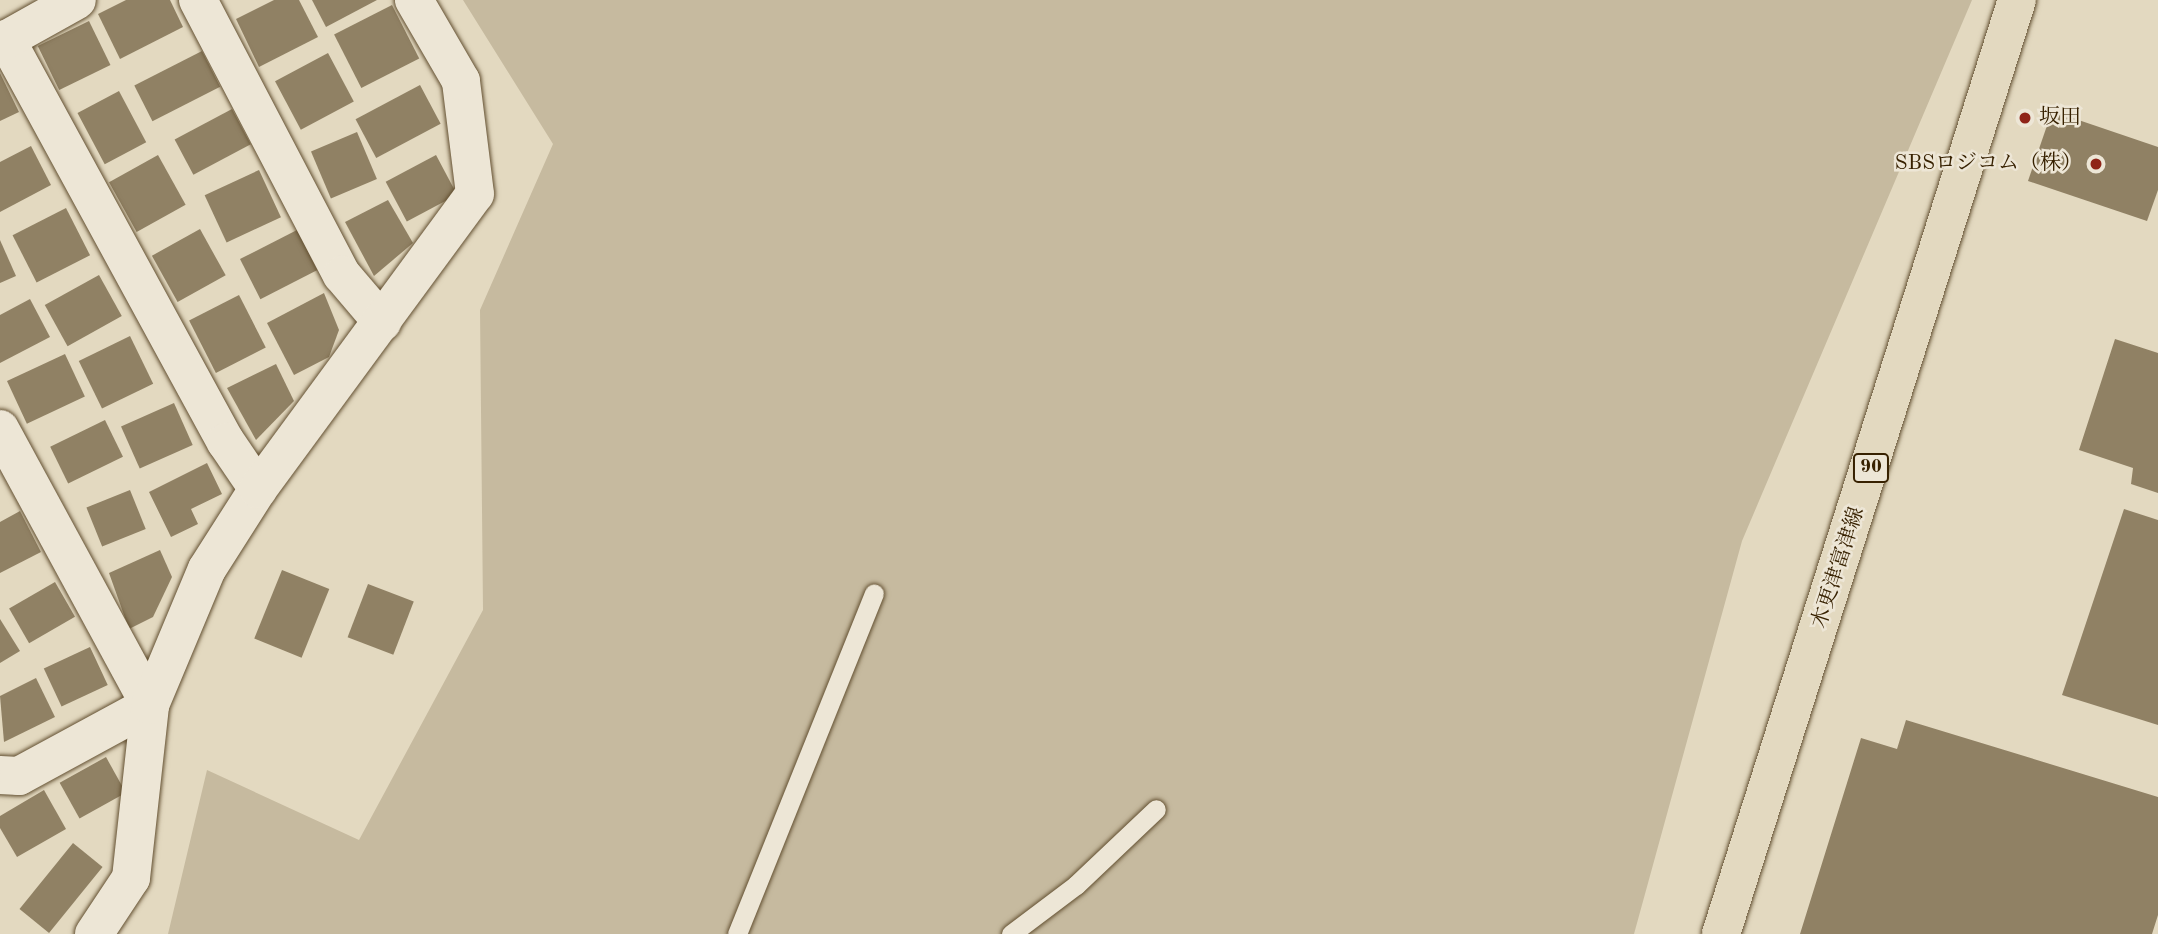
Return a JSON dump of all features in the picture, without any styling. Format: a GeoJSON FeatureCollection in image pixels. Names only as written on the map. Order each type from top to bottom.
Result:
{"type":"FeatureCollection","features":[{"type":"Feature","properties":{"kind":"main road","name":"木更津富津線"},"geometry":{"type":"LineString","coordinates":[[1721,934],[2017,0]]}},
{"type":"Feature","properties":{"kind":"street"},"geometry":{"type":"LineString","coordinates":[[77,0],[3,41],[226,442],[258,489]]}},
{"type":"Feature","properties":{"kind":"street"},"geometry":{"type":"LineString","coordinates":[[198,0],[342,275],[382,322]]}},
{"type":"Feature","properties":{"kind":"street"},"geometry":{"type":"LineString","coordinates":[[94,934],[131,878],[150,705],[206,569],[258,489],[475,194],[461,81],[414,0]]}},
{"type":"Feature","properties":{"kind":"street"},"geometry":{"type":"LineString","coordinates":[[0,429],[150,705]]}},
{"type":"Feature","properties":{"kind":"street"},"geometry":{"type":"LineString","coordinates":[[0,775],[19,776],[150,705]]}},
{"type":"Feature","properties":{"kind":"lane"},"geometry":{"type":"LineString","coordinates":[[737,934],[874,593]]}},
{"type":"Feature","properties":{"kind":"lane"},"geometry":{"type":"LineString","coordinates":[[1011,934],[1076,885],[1156,809]]}},
{"type":"Feature","properties":{"kind":"shaded area"},"geometry":{"type":"Polygon","coordinates":[[[463,0],[1972,0],[1742,541],[1634,934],[168,934],[207,770],[359,840],[483,610],[480,310],[553,144],[463,0]]]}},
{"type":"Feature","properties":{"kind":"building"},"geometry":{"type":"Polygon","coordinates":[[[126,0],[170,0],[183,27],[120,59],[98,14],[126,0]]]}},
{"type":"Feature","properties":{"kind":"building"},"geometry":{"type":"Polygon","coordinates":[[[274,0],[299,0],[318,37],[259,67],[236,19],[274,0]]]}},
{"type":"Feature","properties":{"kind":"building"},"geometry":{"type":"Polygon","coordinates":[[[312,0],[377,0],[326,27],[312,0]]]}},
{"type":"Feature","properties":{"kind":"building"},"geometry":{"type":"Polygon","coordinates":[[[392,5],[419,58],[361,88],[334,35],[392,5]]]}},
{"type":"Feature","properties":{"kind":"building"},"geometry":{"type":"Polygon","coordinates":[[[89,21],[110,65],[59,90],[38,46],[89,21]]]}},
{"type":"Feature","properties":{"kind":"building"},"geometry":{"type":"Polygon","coordinates":[[[202,51],[220,87],[152,121],[134,86],[202,51]]]}},
{"type":"Feature","properties":{"kind":"building"},"geometry":{"type":"Polygon","coordinates":[[[328,53],[354,102],[301,130],[275,81],[328,53]]]}},
{"type":"Feature","properties":{"kind":"building"},"geometry":{"type":"Polygon","coordinates":[[[0,73],[19,112],[0,121],[0,73]]]}},
{"type":"Feature","properties":{"kind":"building"},"geometry":{"type":"Polygon","coordinates":[[[420,85],[441,124],[376,158],[356,119],[420,85]]]}},
{"type":"Feature","properties":{"kind":"building"},"geometry":{"type":"Polygon","coordinates":[[[119,91],[146,142],[105,164],[78,113],[119,91]]]}},
{"type":"Feature","properties":{"kind":"building"},"geometry":{"type":"Polygon","coordinates":[[[232,109],[251,144],[193,175],[175,140],[232,109]]]}},
{"type":"Feature","properties":{"kind":"building","name":"SBSロジコム（株）"},"geometry":{"type":"Polygon","coordinates":[[[2052,111],[2158,147],[2158,190],[2147,221],[2028,181],[2052,111]]]}},
{"type":"Feature","properties":{"kind":"building"},"geometry":{"type":"Polygon","coordinates":[[[357,132],[377,179],[331,198],[311,152],[357,132]]]}},
{"type":"Feature","properties":{"kind":"building"},"geometry":{"type":"Polygon","coordinates":[[[31,146],[51,185],[0,212],[0,162],[31,146]]]}},
{"type":"Feature","properties":{"kind":"building"},"geometry":{"type":"Polygon","coordinates":[[[158,155],[186,205],[137,232],[109,182],[158,155]]]}},
{"type":"Feature","properties":{"kind":"building"},"geometry":{"type":"Polygon","coordinates":[[[436,155],[457,195],[407,221],[386,182],[436,155]]]}},
{"type":"Feature","properties":{"kind":"building"},"geometry":{"type":"Polygon","coordinates":[[[259,170],[281,217],[227,242],[205,195],[259,170]]]}},
{"type":"Feature","properties":{"kind":"building"},"geometry":{"type":"Polygon","coordinates":[[[388,200],[413,243],[374,276],[345,222],[388,200]]]}},
{"type":"Feature","properties":{"kind":"building"},"geometry":{"type":"Polygon","coordinates":[[[66,208],[90,255],[37,282],[13,235],[66,208]]]}},
{"type":"Feature","properties":{"kind":"building"},"geometry":{"type":"Polygon","coordinates":[[[200,229],[226,275],[178,302],[152,256],[200,229]]]}},
{"type":"Feature","properties":{"kind":"building"},"geometry":{"type":"Polygon","coordinates":[[[297,230],[317,270],[260,299],[240,259],[297,230]]]}},
{"type":"Feature","properties":{"kind":"building"},"geometry":{"type":"Polygon","coordinates":[[[0,240],[16,276],[0,283],[0,240]]]}},
{"type":"Feature","properties":{"kind":"building"},"geometry":{"type":"Polygon","coordinates":[[[99,275],[122,316],[68,346],[45,305],[99,275]]]}},
{"type":"Feature","properties":{"kind":"building"},"geometry":{"type":"Polygon","coordinates":[[[324,293],[339,330],[329,357],[294,375],[267,323],[324,293]]]}},
{"type":"Feature","properties":{"kind":"building"},"geometry":{"type":"Polygon","coordinates":[[[239,295],[266,348],[216,373],[189,320],[239,295]]]}},
{"type":"Feature","properties":{"kind":"building"},"geometry":{"type":"Polygon","coordinates":[[[30,299],[50,337],[0,363],[0,315],[30,299]]]}},
{"type":"Feature","properties":{"kind":"building"},"geometry":{"type":"Polygon","coordinates":[[[130,336],[153,384],[102,409],[79,361],[130,336]]]}},
{"type":"Feature","properties":{"kind":"building"},"geometry":{"type":"Polygon","coordinates":[[[2115,339],[2158,353],[2158,493],[2131,484],[2133,468],[2079,450],[2115,339]]]}},
{"type":"Feature","properties":{"kind":"building"},"geometry":{"type":"Polygon","coordinates":[[[65,354],[85,397],[27,424],[7,381],[65,354]]]}},
{"type":"Feature","properties":{"kind":"building"},"geometry":{"type":"Polygon","coordinates":[[[276,364],[294,401],[256,440],[227,388],[276,364]]]}},
{"type":"Feature","properties":{"kind":"building"},"geometry":{"type":"Polygon","coordinates":[[[174,403],[193,445],[140,469],[121,427],[174,403]]]}},
{"type":"Feature","properties":{"kind":"building"},"geometry":{"type":"Polygon","coordinates":[[[105,420],[123,457],[68,484],[50,447],[105,420]]]}},
{"type":"Feature","properties":{"kind":"building"},"geometry":{"type":"Polygon","coordinates":[[[207,463],[222,494],[191,509],[198,524],[171,537],[149,492],[207,463]]]}},
{"type":"Feature","properties":{"kind":"building"},"geometry":{"type":"Polygon","coordinates":[[[130,490],[146,529],[102,547],[86,508],[130,490]]]}},
{"type":"Feature","properties":{"kind":"building"},"geometry":{"type":"Polygon","coordinates":[[[2124,509],[2158,520],[2158,725],[2062,695],[2124,509]]]}},
{"type":"Feature","properties":{"kind":"building"},"geometry":{"type":"Polygon","coordinates":[[[20,511],[41,552],[0,573],[0,522],[20,511]]]}},
{"type":"Feature","properties":{"kind":"building"},"geometry":{"type":"Polygon","coordinates":[[[160,550],[172,577],[153,617],[129,629],[109,573],[160,550]]]}},
{"type":"Feature","properties":{"kind":"building"},"geometry":{"type":"Polygon","coordinates":[[[282,570],[329,589],[302,658],[254,639],[282,570]]]}},
{"type":"Feature","properties":{"kind":"building"},"geometry":{"type":"Polygon","coordinates":[[[55,582],[75,617],[29,643],[9,608],[55,582]]]}},
{"type":"Feature","properties":{"kind":"building"},"geometry":{"type":"Polygon","coordinates":[[[368,584],[414,602],[393,655],[348,637],[368,584]]]}},
{"type":"Feature","properties":{"kind":"building"},"geometry":{"type":"Polygon","coordinates":[[[0,619],[20,651],[0,663],[0,619]]]}},
{"type":"Feature","properties":{"kind":"building"},"geometry":{"type":"Polygon","coordinates":[[[90,647],[108,685],[62,707],[44,669],[90,647]]]}},
{"type":"Feature","properties":{"kind":"building"},"geometry":{"type":"Polygon","coordinates":[[[36,678],[55,717],[4,742],[0,696],[36,678]]]}},
{"type":"Feature","properties":{"kind":"building"},"geometry":{"type":"Polygon","coordinates":[[[1906,720],[2158,797],[2158,915],[2152,934],[1800,934],[1861,738],[1897,749],[1906,720]]]}},
{"type":"Feature","properties":{"kind":"building"},"geometry":{"type":"Polygon","coordinates":[[[106,757],[126,793],[80,819],[60,783],[106,757]]]}},
{"type":"Feature","properties":{"kind":"building"},"geometry":{"type":"Polygon","coordinates":[[[44,790],[66,829],[17,857],[0,828],[0,816],[44,790]]]}},
{"type":"Feature","properties":{"kind":"building"},"geometry":{"type":"Polygon","coordinates":[[[73,843],[103,867],[49,933],[20,909],[73,843]]]}},
{"type":"Feature","properties":{"kind":"place","name":"坂田"},"geometry":{"type":"Point","coordinates":[2025,118]}},
{"type":"Feature","properties":{"kind":"place","name":"SBSロジコム（株）"},"geometry":{"type":"Point","coordinates":[2096,164]}}]}
